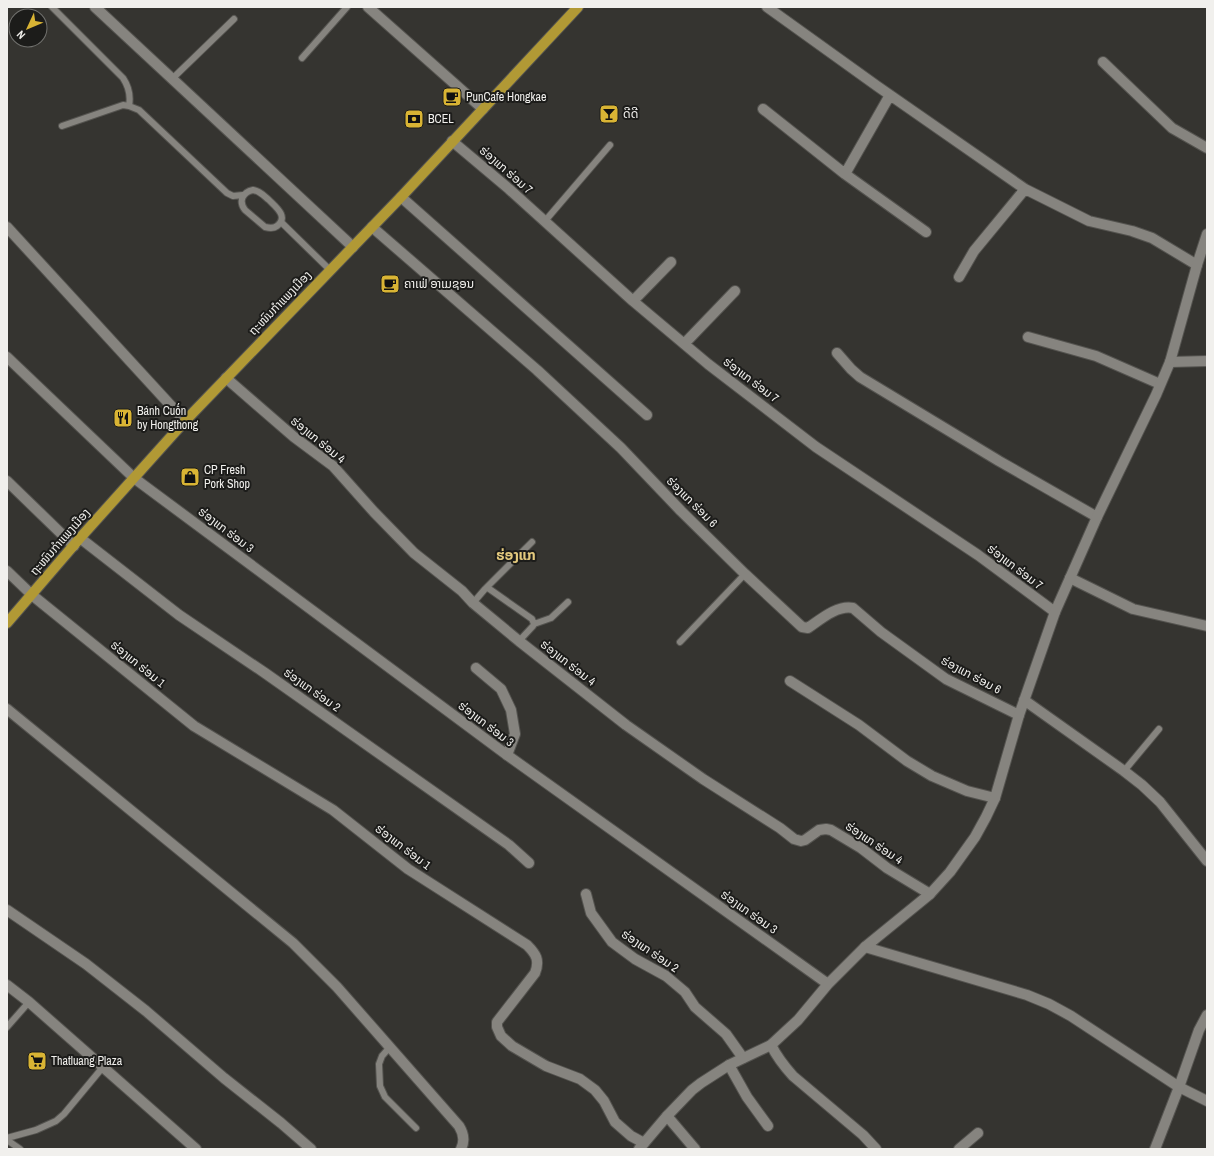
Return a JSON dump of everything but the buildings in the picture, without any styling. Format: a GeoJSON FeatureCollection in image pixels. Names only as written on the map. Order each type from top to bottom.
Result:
{"type":"FeatureCollection","features":[{"type":"Feature","properties":{"kind":"main road","name":"ຖະໜົນກຳແພງເມືອງ"},"geometry":{"type":"LineString","coordinates":[[7,623],[77,542],[185,422],[401,197],[578,7]]}},
{"type":"Feature","properties":{"kind":"street"},"geometry":{"type":"LineString","coordinates":[[95,7],[353,246]]}},
{"type":"Feature","properties":{"kind":"street"},"geometry":{"type":"LineString","coordinates":[[368,7],[483,109]]}},
{"type":"Feature","properties":{"kind":"street"},"geometry":{"type":"LineString","coordinates":[[767,7],[1025,190],[1089,221],[1132,230],[1152,238],[1197,265]]}},
{"type":"Feature","properties":{"kind":"street"},"geometry":{"type":"LineString","coordinates":[[1104,62],[1172,128],[1207,148]]}},
{"type":"Feature","properties":{"kind":"street"},"geometry":{"type":"LineString","coordinates":[[845,174],[890,95]]}},
{"type":"Feature","properties":{"kind":"street"},"geometry":{"type":"LineString","coordinates":[[763,109],[845,174],[926,232]]}},
{"type":"Feature","properties":{"kind":"street","name":"ຮ່ອງແກ ຮ່ອມ 7"},"geometry":{"type":"LineString","coordinates":[[452,141],[545,221],[633,301],[708,364],[816,447],[978,554],[1055,612]]}},
{"type":"Feature","properties":{"kind":"street"},"geometry":{"type":"LineString","coordinates":[[959,277],[974,251],[1025,190]]}},
{"type":"Feature","properties":{"kind":"street"},"geometry":{"type":"LineString","coordinates":[[401,197],[647,415]]}},
{"type":"Feature","properties":{"kind":"street"},"geometry":{"type":"LineString","coordinates":[[7,227],[185,422]]}},
{"type":"Feature","properties":{"kind":"street","name":"ຮ່ອງແກ ຮ່ອມ 6"},"geometry":{"type":"LineString","coordinates":[[372,227],[537,370],[620,448],[745,574],[802,627],[808,628],[829,613],[848,607],[853,608],[881,632],[946,679],[1019,715]]}},
{"type":"Feature","properties":{"kind":"street"},"geometry":{"type":"LineString","coordinates":[[641,1146],[692,1090],[710,1076],[771,1045],[798,1020],[828,984],[865,947],[930,894],[963,855],[986,817],[995,798],[1019,715],[1055,612],[1170,362],[1207,234]]}},
{"type":"Feature","properties":{"kind":"street"},"geometry":{"type":"LineString","coordinates":[[633,301],[671,262]]}},
{"type":"Feature","properties":{"kind":"street"},"geometry":{"type":"LineString","coordinates":[[684,344],[735,291]]}},
{"type":"Feature","properties":{"kind":"street"},"geometry":{"type":"LineString","coordinates":[[1028,337],[1096,356],[1160,384]]}},
{"type":"Feature","properties":{"kind":"street"},"geometry":{"type":"LineString","coordinates":[[838,353],[851,369],[860,377],[999,461],[1098,517]]}},
{"type":"Feature","properties":{"kind":"street","name":"ຮ່ອງແກ ຮ່ອມ 3"},"geometry":{"type":"LineString","coordinates":[[7,357],[134,478],[507,755],[828,984]]}},
{"type":"Feature","properties":{"kind":"street"},"geometry":{"type":"LineString","coordinates":[[1170,362],[1207,361]]}},
{"type":"Feature","properties":{"kind":"street","name":"ຮ່ອງແກ ຮ່ອມ 4"},"geometry":{"type":"LineString","coordinates":[[226,378],[294,437],[332,466],[414,553],[462,591],[473,603],[519,641],[626,725],[703,779],[780,828],[794,839],[801,841],[805,840],[819,830],[831,830],[930,894]]}},
{"type":"Feature","properties":{"kind":"street","name":"ຮ່ອງແກ ຮ່ອມ 2"},"geometry":{"type":"LineString","coordinates":[[7,481],[77,542],[509,845],[529,863]]}},
{"type":"Feature","properties":{"kind":"street"},"geometry":{"type":"LineString","coordinates":[[7,571],[32,595]]}},
{"type":"Feature","properties":{"kind":"street"},"geometry":{"type":"LineString","coordinates":[[1070,578],[1133,609],[1207,626]]}},
{"type":"Feature","properties":{"kind":"street","name":"ຮ່ອງແກ ຮ່ອມ 1"},"geometry":{"type":"LineString","coordinates":[[32,595],[194,726],[333,810],[408,869],[527,945],[534,952],[537,958],[538,966],[535,973],[497,1022],[497,1027],[501,1036],[512,1046],[540,1062],[580,1079],[595,1090],[604,1101],[615,1122],[641,1146]]}},
{"type":"Feature","properties":{"kind":"street"},"geometry":{"type":"LineString","coordinates":[[476,668],[500,689],[511,710],[515,734],[507,755]]}},
{"type":"Feature","properties":{"kind":"street"},"geometry":{"type":"LineString","coordinates":[[790,681],[859,725],[907,761],[932,776],[967,791],[995,798]]}},
{"type":"Feature","properties":{"kind":"street"},"geometry":{"type":"LineString","coordinates":[[1024,700],[1124,770],[1160,802],[1207,861]]}},
{"type":"Feature","properties":{"kind":"street"},"geometry":{"type":"LineString","coordinates":[[7,709],[292,943],[337,987],[459,1126],[463,1133],[464,1141],[461,1149]]}},
{"type":"Feature","properties":{"kind":"street","name":"ຮ່ອງແກ ຮ່ອມ 2"},"geometry":{"type":"LineString","coordinates":[[586,894],[591,913],[612,942],[635,959],[666,976],[685,992],[695,1007],[726,1034],[743,1058]]}},
{"type":"Feature","properties":{"kind":"street"},"geometry":{"type":"LineString","coordinates":[[7,910],[86,964],[146,1011],[224,1078],[311,1149]]}},
{"type":"Feature","properties":{"kind":"street"},"geometry":{"type":"LineString","coordinates":[[865,947],[1027,995],[1049,1004],[1072,1016],[1179,1087],[1207,1101]]}},
{"type":"Feature","properties":{"kind":"street"},"geometry":{"type":"LineString","coordinates":[[7,985],[30,1002],[196,1149]]}},
{"type":"Feature","properties":{"kind":"street"},"geometry":{"type":"LineString","coordinates":[[1155,1149],[1197,1035],[1207,1015]]}},
{"type":"Feature","properties":{"kind":"street"},"geometry":{"type":"LineString","coordinates":[[771,1045],[784,1067],[793,1076],[863,1135],[876,1149]]}},
{"type":"Feature","properties":{"kind":"street"},"geometry":{"type":"LineString","coordinates":[[729,1065],[747,1097],[768,1126]]}},
{"type":"Feature","properties":{"kind":"street"},"geometry":{"type":"LineString","coordinates":[[668,1116],[695,1149]]}},
{"type":"Feature","properties":{"kind":"street"},"geometry":{"type":"LineString","coordinates":[[959,1149],[978,1133]]}},
{"type":"Feature","properties":{"kind":"lane"},"geometry":{"type":"LineString","coordinates":[[52,7],[123,78],[130,90],[129,106]]}},
{"type":"Feature","properties":{"kind":"lane"},"geometry":{"type":"LineString","coordinates":[[302,58],[347,7]]}},
{"type":"Feature","properties":{"kind":"lane"},"geometry":{"type":"LineString","coordinates":[[172,79],[234,19]]}},
{"type":"Feature","properties":{"kind":"lane"},"geometry":{"type":"LineString","coordinates":[[62,126],[123,105],[139,110],[227,193],[233,196],[243,195],[250,191],[257,191],[261,193],[280,211],[282,218],[281,222],[276,227],[265,227],[244,210],[241,203],[243,195]]}},
{"type":"Feature","properties":{"kind":"lane"},"geometry":{"type":"LineString","coordinates":[[545,221],[610,145]]}},
{"type":"Feature","properties":{"kind":"lane"},"geometry":{"type":"LineString","coordinates":[[281,222],[330,270]]}},
{"type":"Feature","properties":{"kind":"lane"},"geometry":{"type":"LineString","coordinates":[[473,603],[532,542]]}},
{"type":"Feature","properties":{"kind":"lane"},"geometry":{"type":"LineString","coordinates":[[680,642],[745,574]]}},
{"type":"Feature","properties":{"kind":"lane"},"geometry":{"type":"LineString","coordinates":[[486,588],[532,619],[534,624]]}},
{"type":"Feature","properties":{"kind":"lane"},"geometry":{"type":"LineString","coordinates":[[519,641],[534,624],[550,618],[568,602]]}},
{"type":"Feature","properties":{"kind":"lane"},"geometry":{"type":"LineString","coordinates":[[1124,770],[1159,729]]}},
{"type":"Feature","properties":{"kind":"lane"},"geometry":{"type":"LineString","coordinates":[[7,1027],[30,1002]]}},
{"type":"Feature","properties":{"kind":"lane"},"geometry":{"type":"LineString","coordinates":[[390,1047],[382,1056],[379,1064],[380,1086],[385,1097],[416,1128]]}},
{"type":"Feature","properties":{"kind":"lane"},"geometry":{"type":"LineString","coordinates":[[7,1139],[36,1130],[56,1121],[64,1114],[103,1067]]}},
{"type":"Feature","properties":{"kind":"lane"},"geometry":{"type":"LineString","coordinates":[[7,1139],[20,1149]]}},
{"type":"Feature","properties":{"kind":"place","name":"PunCafe Hongkae"},"geometry":{"type":"Point","coordinates":[452,97]}},
{"type":"Feature","properties":{"kind":"place","name":"ດີດີ"},"geometry":{"type":"Point","coordinates":[609,114]}},
{"type":"Feature","properties":{"kind":"place","name":"BCEL"},"geometry":{"type":"Point","coordinates":[414,119]}},
{"type":"Feature","properties":{"kind":"place","name":"ຄາເຟ່ ອາເມຊອນ"},"geometry":{"type":"Point","coordinates":[390,284]}},
{"type":"Feature","properties":{"kind":"place","name":"Bánh Cuốn by Hongthong"},"geometry":{"type":"Point","coordinates":[123,418]}},
{"type":"Feature","properties":{"kind":"place","name":"CP Fresh Pork Shop"},"geometry":{"type":"Point","coordinates":[190,477]}},
{"type":"Feature","properties":{"kind":"place","name":"Thatluang Plaza"},"geometry":{"type":"Point","coordinates":[37,1061]}},
{"type":"Feature","properties":{"kind":"district","name":"ຮ່ອງແກ"},"geometry":{"type":"Point","coordinates":[516,555]}}]}
